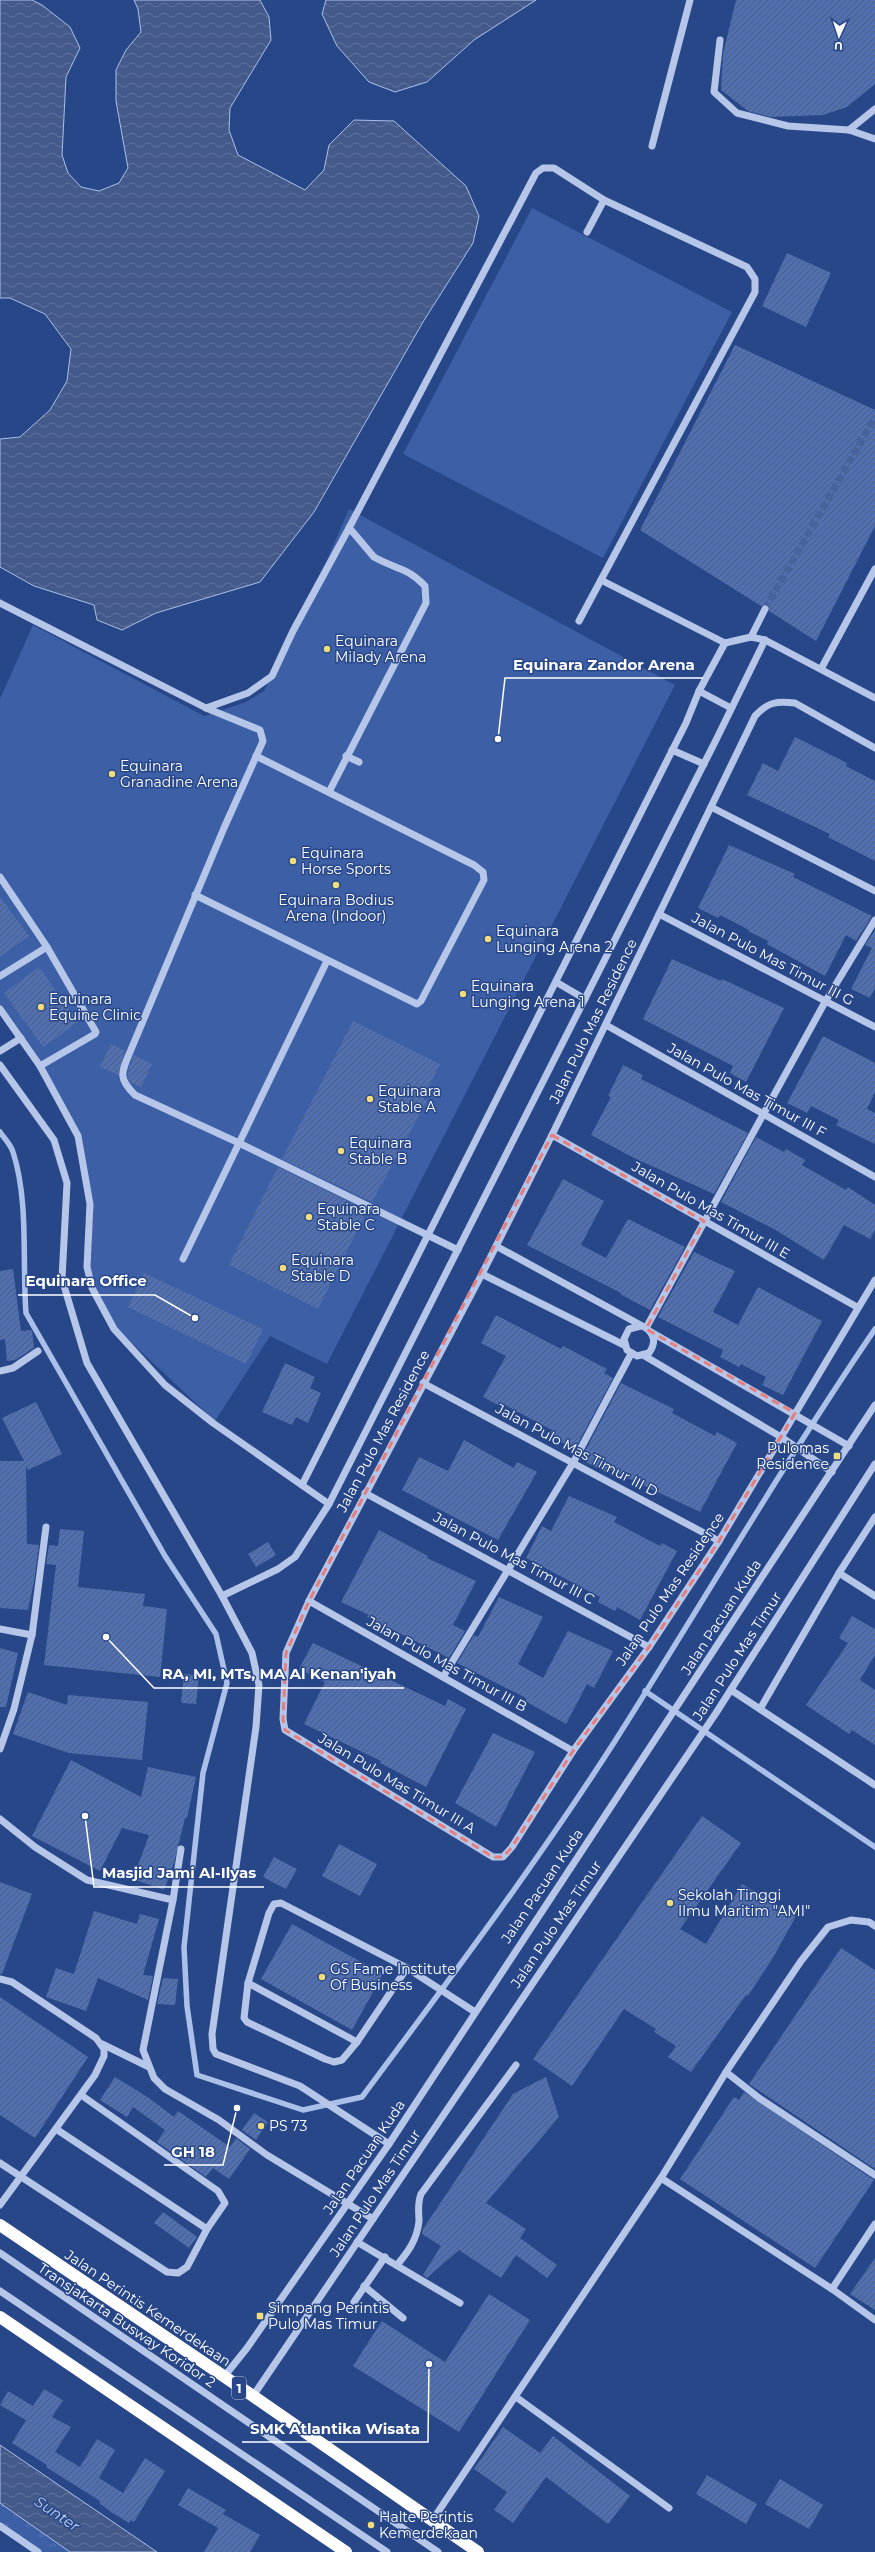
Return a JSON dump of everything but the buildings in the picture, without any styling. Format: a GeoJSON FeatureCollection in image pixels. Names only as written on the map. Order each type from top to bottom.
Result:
{"type":"FeatureCollection","features":[{"type":"Feature","properties":{"kind":"highway","name":"Jalan Perintis Kemerdekaan"},"geometry":{"type":"LineString","coordinates":[[0,2225],[478,2552]]}},
{"type":"Feature","properties":{"kind":"highway"},"geometry":{"type":"LineString","coordinates":[[0,2317],[346,2552]]}},
{"type":"Feature","properties":{"kind":"street"},"geometry":{"type":"LineString","coordinates":[[652,146],[690,0]]}},
{"type":"Feature","properties":{"kind":"street"},"geometry":{"type":"LineString","coordinates":[[720,40],[714,92],[737,113],[788,126],[849,130],[875,139]]}},
{"type":"Feature","properties":{"kind":"street"},"geometry":{"type":"LineString","coordinates":[[849,130],[875,109]]}},
{"type":"Feature","properties":{"kind":"street"},"geometry":{"type":"LineString","coordinates":[[206,708],[248,693],[272,676],[293,631],[350,528],[536,173],[543,168],[554,168],[604,200],[747,267],[755,279],[755,292],[579,621]]}},
{"type":"Feature","properties":{"kind":"street"},"geometry":{"type":"LineString","coordinates":[[587,232],[604,200]]}},
{"type":"Feature","properties":{"kind":"street"},"geometry":{"type":"LineString","coordinates":[[329,792],[346,756],[426,603],[426,586],[414,574],[372,556],[365,543],[350,528]]}},
{"type":"Feature","properties":{"kind":"street"},"geometry":{"type":"LineString","coordinates":[[821,669],[875,569]]}},
{"type":"Feature","properties":{"kind":"street"},"geometry":{"type":"LineString","coordinates":[[601,580],[725,643],[752,637],[765,640],[875,698]]}},
{"type":"Feature","properties":{"kind":"street"},"geometry":{"type":"LineString","coordinates":[[0,603],[206,708],[260,730],[263,741],[195,895],[130,1052],[122,1073],[124,1084],[135,1095],[239,1143],[458,1250]]}},
{"type":"Feature","properties":{"kind":"street"},"geometry":{"type":"LineString","coordinates":[[752,637],[765,609]]}},
{"type":"Feature","properties":{"kind":"street"},"geometry":{"type":"LineString","coordinates":[[222,1596],[278,1569],[295,1557],[329,1504],[704,764],[765,640]]}},
{"type":"Feature","properties":{"kind":"street"},"geometry":{"type":"LineString","coordinates":[[302,1485],[672,750],[699,691],[725,643]]}},
{"type":"Feature","properties":{"kind":"street"},"geometry":{"type":"LineString","coordinates":[[699,691],[731,708]]}},
{"type":"Feature","properties":{"kind":"street","name":"Jalan Pulo Mas Residence"},"geometry":{"type":"LineString","coordinates":[[308,1601],[482,1274],[606,1025],[755,716],[766,704],[783,701],[795,703],[875,748]]}},
{"type":"Feature","properties":{"kind":"street"},"geometry":{"type":"LineString","coordinates":[[672,750],[704,764]]}},
{"type":"Feature","properties":{"kind":"street"},"geometry":{"type":"LineString","coordinates":[[195,895],[417,1004],[421,1001],[484,880],[483,872],[474,865],[256,756]]}},
{"type":"Feature","properties":{"kind":"street"},"geometry":{"type":"LineString","coordinates":[[346,756],[359,762]]}},
{"type":"Feature","properties":{"kind":"street"},"geometry":{"type":"LineString","coordinates":[[711,806],[875,891]]}},
{"type":"Feature","properties":{"kind":"street"},"geometry":{"type":"LineString","coordinates":[[0,877],[47,947],[96,1032],[40,1066]]}},
{"type":"Feature","properties":{"kind":"street","name":"Jalan Pulo Mas Timur III G"},"geometry":{"type":"LineString","coordinates":[[659,914],[875,1027]]}},
{"type":"Feature","properties":{"kind":"street"},"geometry":{"type":"LineString","coordinates":[[646,1328],[825,1002],[875,920]]}},
{"type":"Feature","properties":{"kind":"street"},"geometry":{"type":"LineString","coordinates":[[0,976],[47,947]]}},
{"type":"Feature","properties":{"kind":"street"},"geometry":{"type":"LineString","coordinates":[[183,1259],[327,961]]}},
{"type":"Feature","properties":{"kind":"street"},"geometry":{"type":"LineString","coordinates":[[556,982],[585,999]]}},
{"type":"Feature","properties":{"kind":"street"},"geometry":{"type":"LineString","coordinates":[[0,1009],[40,1066],[78,1136],[90,1204],[87,1267],[92,1288],[114,1329],[165,1385],[213,1423],[329,1504]]}},
{"type":"Feature","properties":{"kind":"street","name":"Jalan Pulo Mas Timur III F"},"geometry":{"type":"LineString","coordinates":[[606,1025],[875,1177]]}},
{"type":"Feature","properties":{"kind":"street"},"geometry":{"type":"LineString","coordinates":[[0,1051],[21,1038]]}},
{"type":"Feature","properties":{"kind":"street"},"geometry":{"type":"LineString","coordinates":[[0,1065],[54,1140],[67,1182],[62,1279],[87,1362],[222,1596],[252,1653],[259,1685],[256,1727],[212,2034],[213,2049],[216,2054],[300,2086],[364,2126],[389,2144]]}},
{"type":"Feature","properties":{"kind":"street","name":"Jalan Pulo Mas Timur III E"},"geometry":{"type":"LineString","coordinates":[[552,1135],[857,1308]]}},
{"type":"Feature","properties":{"kind":"street"},"geometry":{"type":"LineString","coordinates":[[496,1246],[646,1328],[804,1418],[849,1446]]}},
{"type":"Feature","properties":{"kind":"street"},"geometry":{"type":"LineString","coordinates":[[482,1274],[624,1345],[632,1354],[643,1355],[649,1353],[654,1342],[646,1328],[635,1326],[626,1334],[624,1345]]}},
{"type":"Feature","properties":{"kind":"street","name":"Jalan Pulo Mas Residence"},"geometry":{"type":"LineString","coordinates":[[574,1751],[649,1647],[719,1541],[875,1280]]}},
{"type":"Feature","properties":{"kind":"street"},"geometry":{"type":"LineString","coordinates":[[0,1371],[12,1368],[38,1351]]}},
{"type":"Feature","properties":{"kind":"street"},"geometry":{"type":"LineString","coordinates":[[443,1677],[507,1568],[573,1463],[632,1354]]}},
{"type":"Feature","properties":{"kind":"street"},"geometry":{"type":"LineString","coordinates":[[643,1355],[781,1437],[832,1472]]}},
{"type":"Feature","properties":{"kind":"street","name":"Jalan Pulo Mas Timur III D"},"geometry":{"type":"LineString","coordinates":[[423,1383],[719,1541]]}},
{"type":"Feature","properties":{"kind":"street","name":"Jalan Pacuan Kuda"},"geometry":{"type":"LineString","coordinates":[[223,2378],[247,2348],[349,2204],[875,1405]]}},
{"type":"Feature","properties":{"kind":"street","name":"Jalan Pulo Mas Timur"},"geometry":{"type":"LineString","coordinates":[[252,2396],[716,1713],[875,1464]]}},
{"type":"Feature","properties":{"kind":"street","name":"Jalan Pulo Mas Timur III C"},"geometry":{"type":"LineString","coordinates":[[365,1493],[507,1568],[649,1647]]}},
{"type":"Feature","properties":{"kind":"street"},"geometry":{"type":"LineString","coordinates":[[760,1708],[839,1573],[875,1517]]}},
{"type":"Feature","properties":{"kind":"street"},"geometry":{"type":"LineString","coordinates":[[0,1749],[14,1709],[32,1635],[46,1527]]}},
{"type":"Feature","properties":{"kind":"street"},"geometry":{"type":"LineString","coordinates":[[839,1573],[875,1596]]}},
{"type":"Feature","properties":{"kind":"street","name":"Jalan Pulo Mas Timur III B"},"geometry":{"type":"LineString","coordinates":[[308,1601],[574,1751]]}},
{"type":"Feature","properties":{"kind":"street","name":"Jalan Pulo Mas Timur III A"},"geometry":{"type":"LineString","coordinates":[[308,1601],[286,1653],[283,1719],[285,1730],[493,1857],[503,1857],[512,1847],[574,1751]]}},
{"type":"Feature","properties":{"kind":"street"},"geometry":{"type":"LineString","coordinates":[[0,1629],[32,1635]]}},
{"type":"Feature","properties":{"kind":"street"},"geometry":{"type":"LineString","coordinates":[[731,1690],[875,1785]]}},
{"type":"Feature","properties":{"kind":"street"},"geometry":{"type":"LineString","coordinates":[[0,1819],[35,1847],[87,1880],[173,1900]]}},
{"type":"Feature","properties":{"kind":"street"},"geometry":{"type":"LineString","coordinates":[[181,1849],[173,1900],[143,2050],[147,2066],[154,2078],[165,2089],[219,2120],[267,2155],[373,2219]]}},
{"type":"Feature","properties":{"kind":"street"},"geometry":{"type":"LineString","coordinates":[[407,1968],[357,2042],[342,2060],[334,2062],[247,2022],[244,2018],[248,1983],[269,1913],[274,1904],[281,1903],[407,1968],[475,2012]]}},
{"type":"Feature","properties":{"kind":"street"},"geometry":{"type":"LineString","coordinates":[[432,2521],[661,2178],[726,2072],[801,1961],[828,1927],[851,1920],[869,1922],[875,1926]]}},
{"type":"Feature","properties":{"kind":"street"},"geometry":{"type":"LineString","coordinates":[[0,1979],[12,1982],[102,2044],[147,2066]]}},
{"type":"Feature","properties":{"kind":"street"},"geometry":{"type":"LineString","coordinates":[[248,1983],[357,2042]]}},
{"type":"Feature","properties":{"kind":"street"},"geometry":{"type":"LineString","coordinates":[[0,2205],[81,2096],[104,2056],[102,2044]]}},
{"type":"Feature","properties":{"kind":"street"},"geometry":{"type":"LineString","coordinates":[[397,2265],[414,2242],[419,2220],[418,2203],[421,2194],[516,2065]]}},
{"type":"Feature","properties":{"kind":"street"},"geometry":{"type":"LineString","coordinates":[[726,2072],[759,2098],[875,2175]]}},
{"type":"Feature","properties":{"kind":"street"},"geometry":{"type":"LineString","coordinates":[[0,2163],[167,2272],[178,2272],[187,2267],[207,2229],[225,2203],[218,2191],[81,2096]]}},
{"type":"Feature","properties":{"kind":"street"},"geometry":{"type":"LineString","coordinates":[[56,2129],[207,2229]]}},
{"type":"Feature","properties":{"kind":"street"},"geometry":{"type":"LineString","coordinates":[[661,2178],[832,2288],[875,2320]]}},
{"type":"Feature","properties":{"kind":"street"},"geometry":{"type":"LineString","coordinates":[[832,2288],[875,2224]]}},
{"type":"Feature","properties":{"kind":"street"},"geometry":{"type":"LineString","coordinates":[[357,2242],[460,2303]]}},
{"type":"Feature","properties":{"kind":"street","name":"Transjakarta Busway Koridor 2"},"geometry":{"type":"LineString","coordinates":[[0,2253],[438,2552]]}},
{"type":"Feature","properties":{"kind":"street"},"geometry":{"type":"LineString","coordinates":[[354,2302],[385,2258]]}},
{"type":"Feature","properties":{"kind":"street"},"geometry":{"type":"LineString","coordinates":[[364,2286],[403,2318]]}},
{"type":"Feature","properties":{"kind":"street"},"geometry":{"type":"LineString","coordinates":[[0,2291],[224,2444],[387,2552]]}},
{"type":"Feature","properties":{"kind":"street"},"geometry":{"type":"LineString","coordinates":[[516,2397],[669,2508]]}},
{"type":"Feature","properties":{"kind":"street"},"geometry":{"type":"LineString","coordinates":[[0,2526],[38,2552]]}},
{"type":"Feature","properties":{"kind":"highlighted area"},"geometry":{"type":"Polygon","coordinates":[[[552,1135],[704,1221],[646,1329],[795,1413],[719,1541],[649,1647],[573,1751],[512,1847],[503,1857],[493,1857],[285,1730],[283,1719],[286,1653],[309,1601],[552,1135]]]}},
{"type":"Feature","properties":{"kind":"green space"},"geometry":{"type":"Polygon","coordinates":[[[532,208],[732,312],[603,558],[403,454],[532,208]]]}},
{"type":"Feature","properties":{"kind":"green space","name":"Equinara Horse Sports"},"geometry":{"type":"Polygon","coordinates":[[[349,509],[675,685],[327,1364],[270,1336],[215,1421],[118,1330],[95,1289],[90,1269],[93,1205],[80,1137],[0,1005],[0,699],[33,625],[204,716],[246,702],[264,691],[311,597],[349,509]]]}},
{"type":"Feature","properties":{"kind":"green space"},"geometry":{"type":"Polygon","coordinates":[[[0,2503],[71,2552],[38,2552],[0,2526],[0,2503]]]}},
{"type":"Feature","properties":{"kind":"water"},"geometry":{"type":"Polygon","coordinates":[[[0,0],[32,0],[42,5],[70,27],[80,48],[66,77],[62,155],[68,173],[81,187],[99,191],[119,183],[128,168],[116,101],[116,70],[126,50],[141,32],[138,9],[134,0],[260,0],[269,17],[271,40],[230,108],[229,130],[238,155],[305,190],[324,170],[329,145],[354,120],[394,121],[466,186],[479,216],[473,243],[423,322],[314,512],[260,582],[156,613],[122,630],[97,620],[94,605],[34,586],[0,567],[0,439],[20,437],[50,410],[67,381],[71,349],[45,314],[10,298],[0,298],[0,0]]]}},
{"type":"Feature","properties":{"kind":"water"},"geometry":{"type":"Polygon","coordinates":[[[326,0],[536,0],[474,40],[427,82],[395,92],[369,82],[337,46],[322,14],[326,0]]]}},
{"type":"Feature","properties":{"kind":"water","name":"Sunter"},"geometry":{"type":"Polygon","coordinates":[[[0,2445],[157,2552],[70,2552],[0,2503],[0,2445]]]}},
{"type":"Feature","properties":{"kind":"waterway"},"geometry":{"type":"LineString","coordinates":[[0,1132],[12,1149],[18,1171],[21,1191],[24,1232],[26,1313],[165,1556],[216,1634],[227,1683],[203,1773],[184,1947],[187,2006],[197,2075],[303,2110],[362,2097],[460,1965],[555,1832],[585,1787],[808,1431],[875,1329]]}},
{"type":"Feature","properties":{"kind":"waterway"},"geometry":{"type":"LineString","coordinates":[[645,1691],[875,1847]]}},
{"type":"Feature","properties":{"kind":"tunnel"},"geometry":{"type":"LineString","coordinates":[[765,609],[875,417]]}},
{"type":"Feature","properties":{"kind":"place","name":"Equinara Milady Arena"},"geometry":{"type":"Point","coordinates":[327,649]}},
{"type":"Feature","properties":{"kind":"place","name":"Equinara Zandor Arena"},"geometry":{"type":"Point","coordinates":[498,739]}},
{"type":"Feature","properties":{"kind":"place","name":"Equinara Granadine Arena"},"geometry":{"type":"Point","coordinates":[112,774]}},
{"type":"Feature","properties":{"kind":"place","name":"Equinara Horse Sports"},"geometry":{"type":"Point","coordinates":[293,861]}},
{"type":"Feature","properties":{"kind":"place","name":"Equinara Bodius Arena (Indoor)"},"geometry":{"type":"Point","coordinates":[336,885]}},
{"type":"Feature","properties":{"kind":"place","name":"Equinara Lunging Arena 2"},"geometry":{"type":"Point","coordinates":[488,939]}},
{"type":"Feature","properties":{"kind":"place","name":"Equinara Lunging Arena 1"},"geometry":{"type":"Point","coordinates":[463,994]}},
{"type":"Feature","properties":{"kind":"place","name":"Equinara Equine Clinic"},"geometry":{"type":"Point","coordinates":[41,1007]}},
{"type":"Feature","properties":{"kind":"place","name":"Equinara Stable A"},"geometry":{"type":"Point","coordinates":[370,1099]}},
{"type":"Feature","properties":{"kind":"place","name":"Equinara Stable B"},"geometry":{"type":"Point","coordinates":[341,1151]}},
{"type":"Feature","properties":{"kind":"place","name":"Equinara Stable C"},"geometry":{"type":"Point","coordinates":[309,1217]}},
{"type":"Feature","properties":{"kind":"place","name":"Equinara Stable D"},"geometry":{"type":"Point","coordinates":[283,1268]}},
{"type":"Feature","properties":{"kind":"place","name":"Equinara Office"},"geometry":{"type":"Point","coordinates":[195,1318]}},
{"type":"Feature","properties":{"kind":"place","name":"Pulomas Residence"},"geometry":{"type":"Point","coordinates":[837,1456]}},
{"type":"Feature","properties":{"kind":"place","name":"RA, MI, MTs, MA Al Kenan'iyah"},"geometry":{"type":"Point","coordinates":[106,1637]}},
{"type":"Feature","properties":{"kind":"place","name":"Masjid Jami Al-Ilyas"},"geometry":{"type":"Point","coordinates":[85,1816]}},
{"type":"Feature","properties":{"kind":"place","name":"Sekolah Tinggi Ilmu Maritim \"AMI\""},"geometry":{"type":"Point","coordinates":[670,1903]}},
{"type":"Feature","properties":{"kind":"place","name":"GS Fame Institute Of Business"},"geometry":{"type":"Point","coordinates":[322,1977]}},
{"type":"Feature","properties":{"kind":"place","name":"GH 18"},"geometry":{"type":"Point","coordinates":[237,2108]}},
{"type":"Feature","properties":{"kind":"place","name":"PS 73"},"geometry":{"type":"Point","coordinates":[261,2126]}},
{"type":"Feature","properties":{"kind":"place","name":"Simpang Perintis Pulo Mas Timur"},"geometry":{"type":"Point","coordinates":[260,2316]}},
{"type":"Feature","properties":{"kind":"place","name":"SMK Atlantika Wisata"},"geometry":{"type":"Point","coordinates":[429,2364]}},
{"type":"Feature","properties":{"kind":"place","name":"Halte Perintis Kemerdekaan"},"geometry":{"type":"Point","coordinates":[371,2525]}}]}
